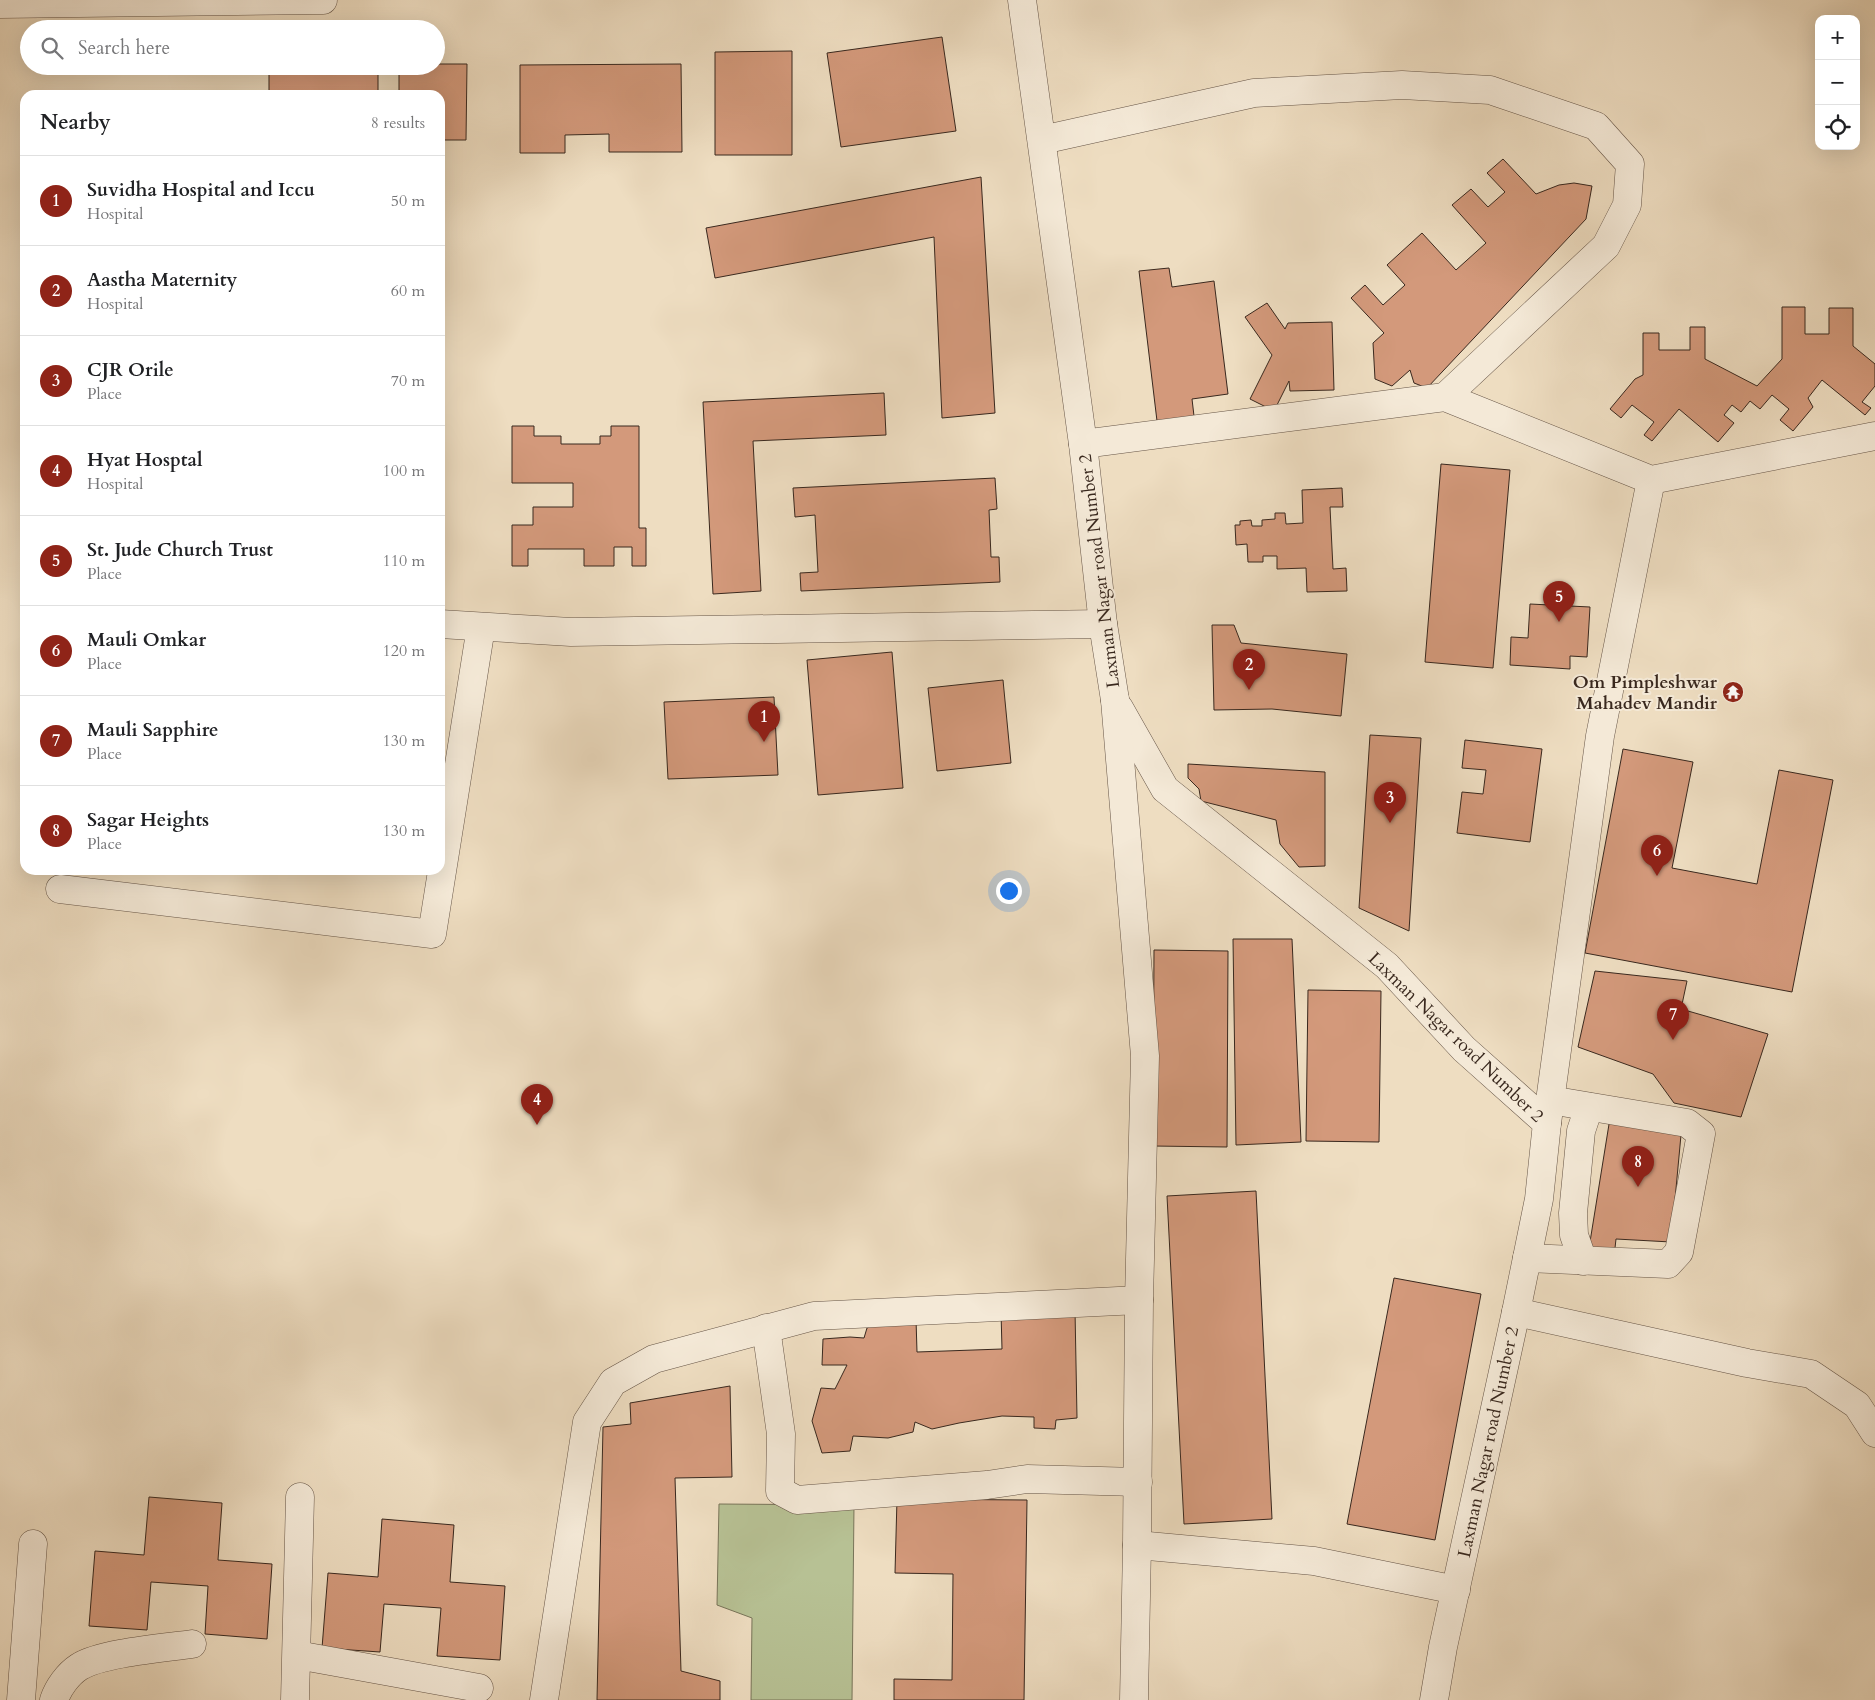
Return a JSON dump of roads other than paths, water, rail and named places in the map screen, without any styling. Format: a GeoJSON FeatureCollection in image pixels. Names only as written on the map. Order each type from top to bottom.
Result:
{"type":"FeatureCollection","features":[{"type":"Feature","properties":{"kind":"street"},"geometry":{"type":"LineString","coordinates":[[0,4],[323,0]]}},
{"type":"Feature","properties":{"kind":"street","name":"Laxman Nagar road Number 2"},"geometry":{"type":"LineString","coordinates":[[1022,0],[1083,444],[1103,624],[1115,700],[1165,789],[1387,966],[1464,1048],[1548,1111],[1539,1199],[1443,1647],[1434,1700]]}},
{"type":"Feature","properties":{"kind":"street"},"geometry":{"type":"LineString","coordinates":[[1042,140],[1254,93],[1402,86],[1490,90],[1596,126],[1630,164],[1627,205],[1606,246],[1445,397]]}},
{"type":"Feature","properties":{"kind":"street"},"geometry":{"type":"LineString","coordinates":[[1083,444],[1445,397],[1651,480],[1875,436]]}},
{"type":"Feature","properties":{"kind":"street"},"geometry":{"type":"LineString","coordinates":[[1527,1258],[1668,1264],[1679,1252],[1701,1134],[1686,1123],[1588,1107],[1548,1111],[1600,736],[1651,480]]}},
{"type":"Feature","properties":{"kind":"street"},"geometry":{"type":"LineString","coordinates":[[445,624],[572,632],[1103,624]]}},
{"type":"Feature","properties":{"kind":"street"},"geometry":{"type":"LineString","coordinates":[[445,853],[481,627]]}},
{"type":"Feature","properties":{"kind":"street"},"geometry":{"type":"LineString","coordinates":[[1115,700],[1145,1056],[1139,1300],[1134,1700]]}},
{"type":"Feature","properties":{"kind":"street"},"geometry":{"type":"LineString","coordinates":[[60,889],[432,934],[441,875]]}},
{"type":"Feature","properties":{"kind":"street"},"geometry":{"type":"LineString","coordinates":[[1583,1261],[1574,1235],[1573,1213],[1581,1131],[1588,1107]]}},
{"type":"Feature","properties":{"kind":"street"},"geometry":{"type":"LineString","coordinates":[[544,1700],[587,1422],[613,1382],[654,1359],[814,1316],[1139,1300]]}},
{"type":"Feature","properties":{"kind":"street"},"geometry":{"type":"LineString","coordinates":[[1516,1312],[1747,1363],[1810,1374],[1857,1405],[1875,1433]]}},
{"type":"Feature","properties":{"kind":"street"},"geometry":{"type":"LineString","coordinates":[[766,1328],[781,1434],[780,1491],[797,1500],[987,1485],[1027,1479],[1138,1482]]}},
{"type":"Feature","properties":{"kind":"street"},"geometry":{"type":"LineString","coordinates":[[296,1700],[300,1497]]}},
{"type":"Feature","properties":{"kind":"street"},"geometry":{"type":"LineString","coordinates":[[14,1697],[33,1544]]}},
{"type":"Feature","properties":{"kind":"street"},"geometry":{"type":"LineString","coordinates":[[1137,1545],[1314,1562],[1456,1590]]}},
{"type":"Feature","properties":{"kind":"street"},"geometry":{"type":"LineString","coordinates":[[54,1700],[58,1690],[79,1667],[119,1655],[192,1644]]}},
{"type":"Feature","properties":{"kind":"street"},"geometry":{"type":"LineString","coordinates":[[296,1655],[478,1688]]}},
{"type":"Feature","properties":{"kind":"place","name":"St. Jude Church Trust"},"geometry":{"type":"Point","coordinates":[1559,622]}},
{"type":"Feature","properties":{"kind":"place","name":"Aastha Maternity"},"geometry":{"type":"Point","coordinates":[1249,690]}},
{"type":"Feature","properties":{"kind":"place","name":"Om Pimpleshwar Mahadev Mandir"},"geometry":{"type":"Point","coordinates":[1733,692]}},
{"type":"Feature","properties":{"kind":"place","name":"Suvidha Hospital and Iccu"},"geometry":{"type":"Point","coordinates":[764,742]}},
{"type":"Feature","properties":{"kind":"place","name":"CJR Orile"},"geometry":{"type":"Point","coordinates":[1390,823]}},
{"type":"Feature","properties":{"kind":"place","name":"Mauli Omkar"},"geometry":{"type":"Point","coordinates":[1657,876]}},
{"type":"Feature","properties":{"kind":"place","name":"Mauli Sapphire"},"geometry":{"type":"Point","coordinates":[1673,1040]}},
{"type":"Feature","properties":{"kind":"place","name":"Hyat Hosptal"},"geometry":{"type":"Point","coordinates":[537,1125]}},
{"type":"Feature","properties":{"kind":"place","name":"Sagar Heights"},"geometry":{"type":"Point","coordinates":[1638,1187]}}]}
